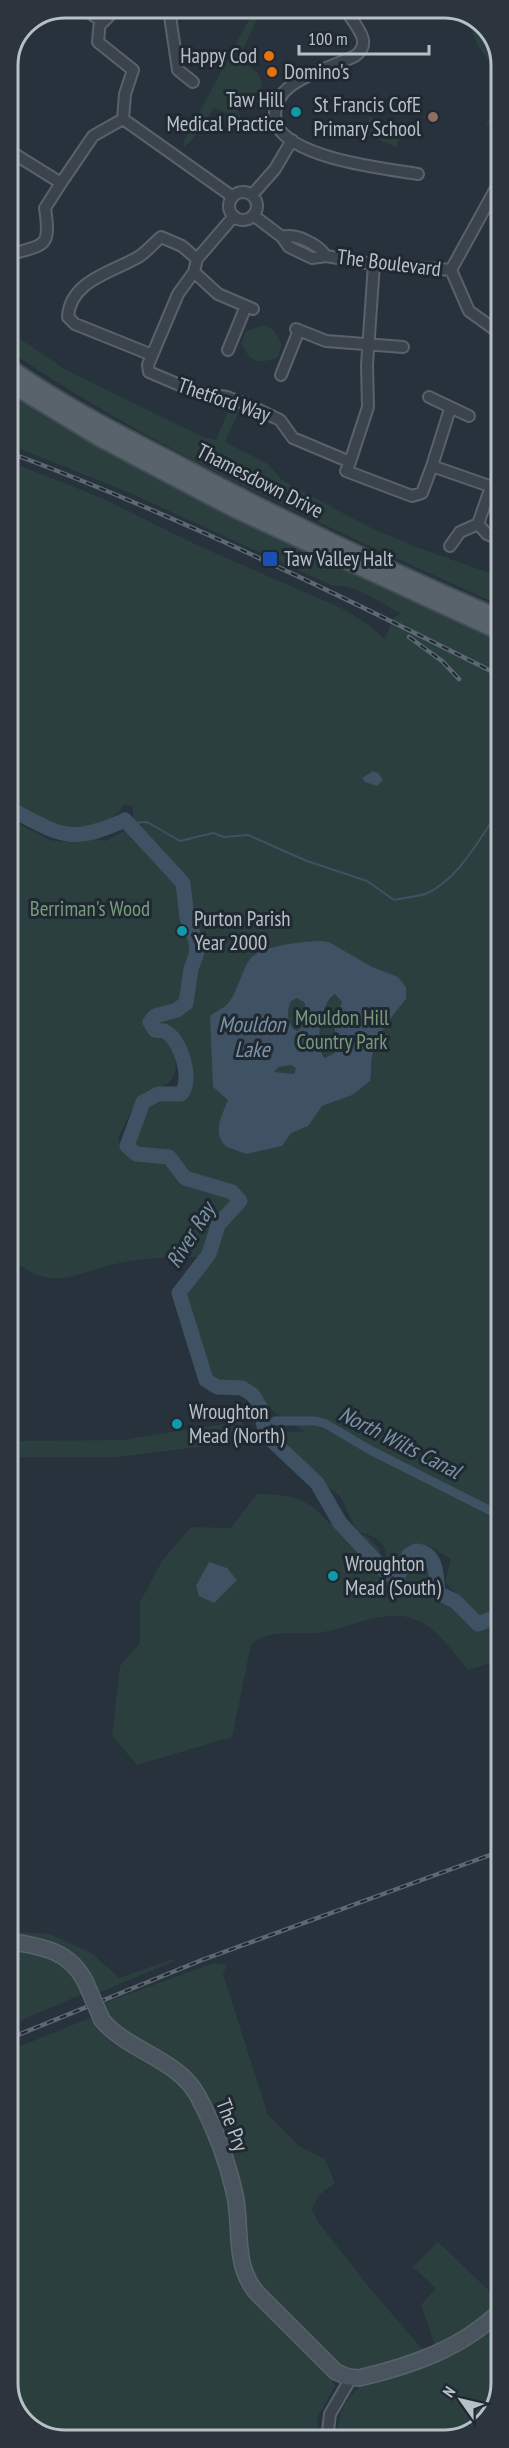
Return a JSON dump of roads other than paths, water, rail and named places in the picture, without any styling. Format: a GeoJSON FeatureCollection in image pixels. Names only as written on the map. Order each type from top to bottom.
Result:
{"type":"FeatureCollection","features":[{"type":"Feature","properties":{"kind":"main road","name":"Thamesdown Drive"},"geometry":{"type":"LineString","coordinates":[[18,373],[84,415],[218,486],[366,558],[491,614]]}},
{"type":"Feature","properties":{"kind":"main road","name":"Thamesdown Drive"},"geometry":{"type":"LineString","coordinates":[[18,388],[99,438],[233,508],[491,627]]}},
{"type":"Feature","properties":{"kind":"main road","name":"The Pry"},"geometry":{"type":"LineString","coordinates":[[18,1943],[46,1948],[62,1954],[76,1965],[102,2020],[121,2037],[179,2073],[195,2090],[210,2124],[235,2196],[240,2255],[246,2278],[256,2292],[325,2363],[340,2375],[351,2378]]}},
{"type":"Feature","properties":{"kind":"main road"},"geometry":{"type":"LineString","coordinates":[[351,2378],[372,2374],[452,2348],[477,2332],[491,2319]]}},
{"type":"Feature","properties":{"kind":"street"},"geometry":{"type":"LineString","coordinates":[[99,18],[102,23]]}},
{"type":"Feature","properties":{"kind":"street"},"geometry":{"type":"LineString","coordinates":[[107,18],[102,23],[98,42],[133,70],[125,93],[123,119]]}},
{"type":"Feature","properties":{"kind":"street"},"geometry":{"type":"LineString","coordinates":[[168,18],[178,70],[193,82]]}},
{"type":"Feature","properties":{"kind":"street"},"geometry":{"type":"LineString","coordinates":[[351,18],[364,40],[363,48],[355,56],[289,86],[279,96],[274,111],[277,126],[292,140],[340,160],[418,174]]}},
{"type":"Feature","properties":{"kind":"street"},"geometry":{"type":"LineString","coordinates":[[18,252],[37,246],[47,238],[50,230],[45,208],[93,136],[123,119]]}},
{"type":"Feature","properties":{"kind":"street"},"geometry":{"type":"LineString","coordinates":[[123,119],[233,197]]}},
{"type":"Feature","properties":{"kind":"street"},"geometry":{"type":"LineString","coordinates":[[252,195],[276,168],[292,140]]}},
{"type":"Feature","properties":{"kind":"street"},"geometry":{"type":"LineString","coordinates":[[18,156],[61,183]]}},
{"type":"Feature","properties":{"kind":"street"},"geometry":{"type":"LineString","coordinates":[[242,192],[252,195],[257,205],[253,215],[244,220],[234,216],[230,208],[233,197],[242,192]]}},
{"type":"Feature","properties":{"kind":"street"},"geometry":{"type":"LineString","coordinates":[[491,198],[452,270],[469,311],[491,327]]}},
{"type":"Feature","properties":{"kind":"street","name":"The Boulevard"},"geometry":{"type":"LineString","coordinates":[[253,215],[282,237],[289,247],[316,258],[326,256],[374,264],[452,270]]}},
{"type":"Feature","properties":{"kind":"street"},"geometry":{"type":"LineString","coordinates":[[197,259],[182,246],[161,237],[140,256],[85,285],[71,306],[68,317],[75,324],[152,356],[178,294],[194,272],[197,259],[234,216]]}},
{"type":"Feature","properties":{"kind":"street"},"geometry":{"type":"LineString","coordinates":[[350,462],[367,414],[374,264]]}},
{"type":"Feature","properties":{"kind":"street"},"geometry":{"type":"LineString","coordinates":[[194,272],[215,292],[250,308],[228,350]]}},
{"type":"Feature","properties":{"kind":"street"},"geometry":{"type":"LineString","coordinates":[[281,375],[298,329],[326,341],[369,342],[403,347]]}},
{"type":"Feature","properties":{"kind":"street","name":"Thetford Way"},"geometry":{"type":"LineString","coordinates":[[152,356],[147,368],[150,373],[196,392],[238,400],[280,420],[293,438],[350,462],[346,471],[416,496],[423,491],[450,409]]}},
{"type":"Feature","properties":{"kind":"street"},"geometry":{"type":"LineString","coordinates":[[429,397],[450,409],[469,416]]}},
{"type":"Feature","properties":{"kind":"street"},"geometry":{"type":"LineString","coordinates":[[432,466],[491,487]]}},
{"type":"Feature","properties":{"kind":"street"},"geometry":{"type":"LineString","coordinates":[[450,546],[460,532],[477,524],[491,498]]}},
{"type":"Feature","properties":{"kind":"street"},"geometry":{"type":"LineString","coordinates":[[477,524],[491,536]]}},
{"type":"Feature","properties":{"kind":"street"},"geometry":{"type":"LineString","coordinates":[[328,2430],[330,2414],[351,2378]]}},
{"type":"Feature","properties":{"kind":"water"},"geometry":{"type":"Polygon","coordinates":[[[373,771],[383,780],[377,786],[365,782],[362,778],[373,771]]]}},
{"type":"Feature","properties":{"kind":"water","name":"Mouldon Lake"},"geometry":{"type":"Polygon","coordinates":[[[329,942],[372,967],[398,977],[406,987],[406,999],[386,1024],[376,1044],[372,1056],[370,1081],[352,1095],[322,1106],[308,1126],[291,1133],[282,1146],[246,1154],[227,1147],[222,1142],[219,1124],[228,1100],[213,1087],[210,1016],[229,1002],[247,964],[255,954],[283,945],[329,942]],[[335,994],[330,998],[320,1025],[319,1035],[321,1053],[325,1058],[335,1053],[335,1021],[342,1002],[335,994]],[[297,998],[291,1001],[288,1014],[291,1026],[297,1031],[304,1022],[306,1014],[304,1002],[297,998]],[[291,1065],[278,1067],[274,1072],[294,1074],[296,1068],[291,1065]]]}},
{"type":"Feature","properties":{"kind":"water"},"geometry":{"type":"Polygon","coordinates":[[[209,1562],[227,1568],[237,1580],[214,1603],[199,1596],[196,1586],[209,1562]]]}},
{"type":"Feature","properties":{"kind":"waterway","name":"River Ray"},"geometry":{"type":"LineString","coordinates":[[18,813],[65,834],[90,833],[125,820],[183,883],[187,918],[196,941],[197,952],[191,969],[186,1003],[177,1010],[155,1016],[150,1022],[155,1030],[164,1031],[170,1035],[180,1050],[186,1069],[185,1088],[181,1094],[158,1094],[143,1102],[127,1146],[136,1154],[169,1157],[185,1178],[232,1192],[240,1201],[218,1225],[209,1254],[179,1293],[206,1380],[217,1387],[242,1388],[253,1395],[260,1407],[266,1435],[317,1483],[340,1523],[389,1575],[398,1576],[409,1555],[416,1551],[423,1553],[428,1556],[434,1566],[438,1593],[455,1601],[478,1624],[491,1619]]}},
{"type":"Feature","properties":{"kind":"waterway"},"geometry":{"type":"LineString","coordinates":[[130,823],[147,822],[180,841],[213,833],[224,837],[248,835],[307,861],[367,881],[394,900],[425,894],[448,879],[468,857],[491,823]]}},
{"type":"Feature","properties":{"kind":"waterway","name":"North Wilts Canal"},"geometry":{"type":"LineString","coordinates":[[275,1421],[316,1421],[326,1424],[370,1450],[491,1511]]}},
{"type":"Feature","properties":{"kind":"railway"},"geometry":{"type":"LineString","coordinates":[[18,456],[131,501],[253,555],[491,671]]}},
{"type":"Feature","properties":{"kind":"railway"},"geometry":{"type":"LineString","coordinates":[[409,637],[442,661],[459,679]]}},
{"type":"Feature","properties":{"kind":"railway"},"geometry":{"type":"LineString","coordinates":[[18,2035],[202,1960],[491,1855]]}},
{"type":"Feature","properties":{"kind":"place","name":"Happy Cod"},"geometry":{"type":"Point","coordinates":[269,56]}},
{"type":"Feature","properties":{"kind":"place","name":"Domino's"},"geometry":{"type":"Point","coordinates":[272,72]}},
{"type":"Feature","properties":{"kind":"place","name":"Taw Hill Medical Practice"},"geometry":{"type":"Point","coordinates":[296,112]}},
{"type":"Feature","properties":{"kind":"place","name":"St Francis CofE Primary School"},"geometry":{"type":"Point","coordinates":[433,117]}},
{"type":"Feature","properties":{"kind":"place","name":"Taw Valley Halt"},"geometry":{"type":"Point","coordinates":[270,559]}},
{"type":"Feature","properties":{"kind":"place","name":"Purton Parish Year 2000"},"geometry":{"type":"Point","coordinates":[182,931]}},
{"type":"Feature","properties":{"kind":"place","name":"Wroughton Mead (North)"},"geometry":{"type":"Point","coordinates":[177,1424]}},
{"type":"Feature","properties":{"kind":"place","name":"Wroughton Mead (South)"},"geometry":{"type":"Point","coordinates":[333,1576]}},
{"type":"Feature","properties":{"kind":"park label","name":"Berriman's Wood"},"geometry":{"type":"Point","coordinates":[90,909]}},
{"type":"Feature","properties":{"kind":"park label","name":"Mouldon Hill Country Park"},"geometry":{"type":"Point","coordinates":[342,1030]}}]}
